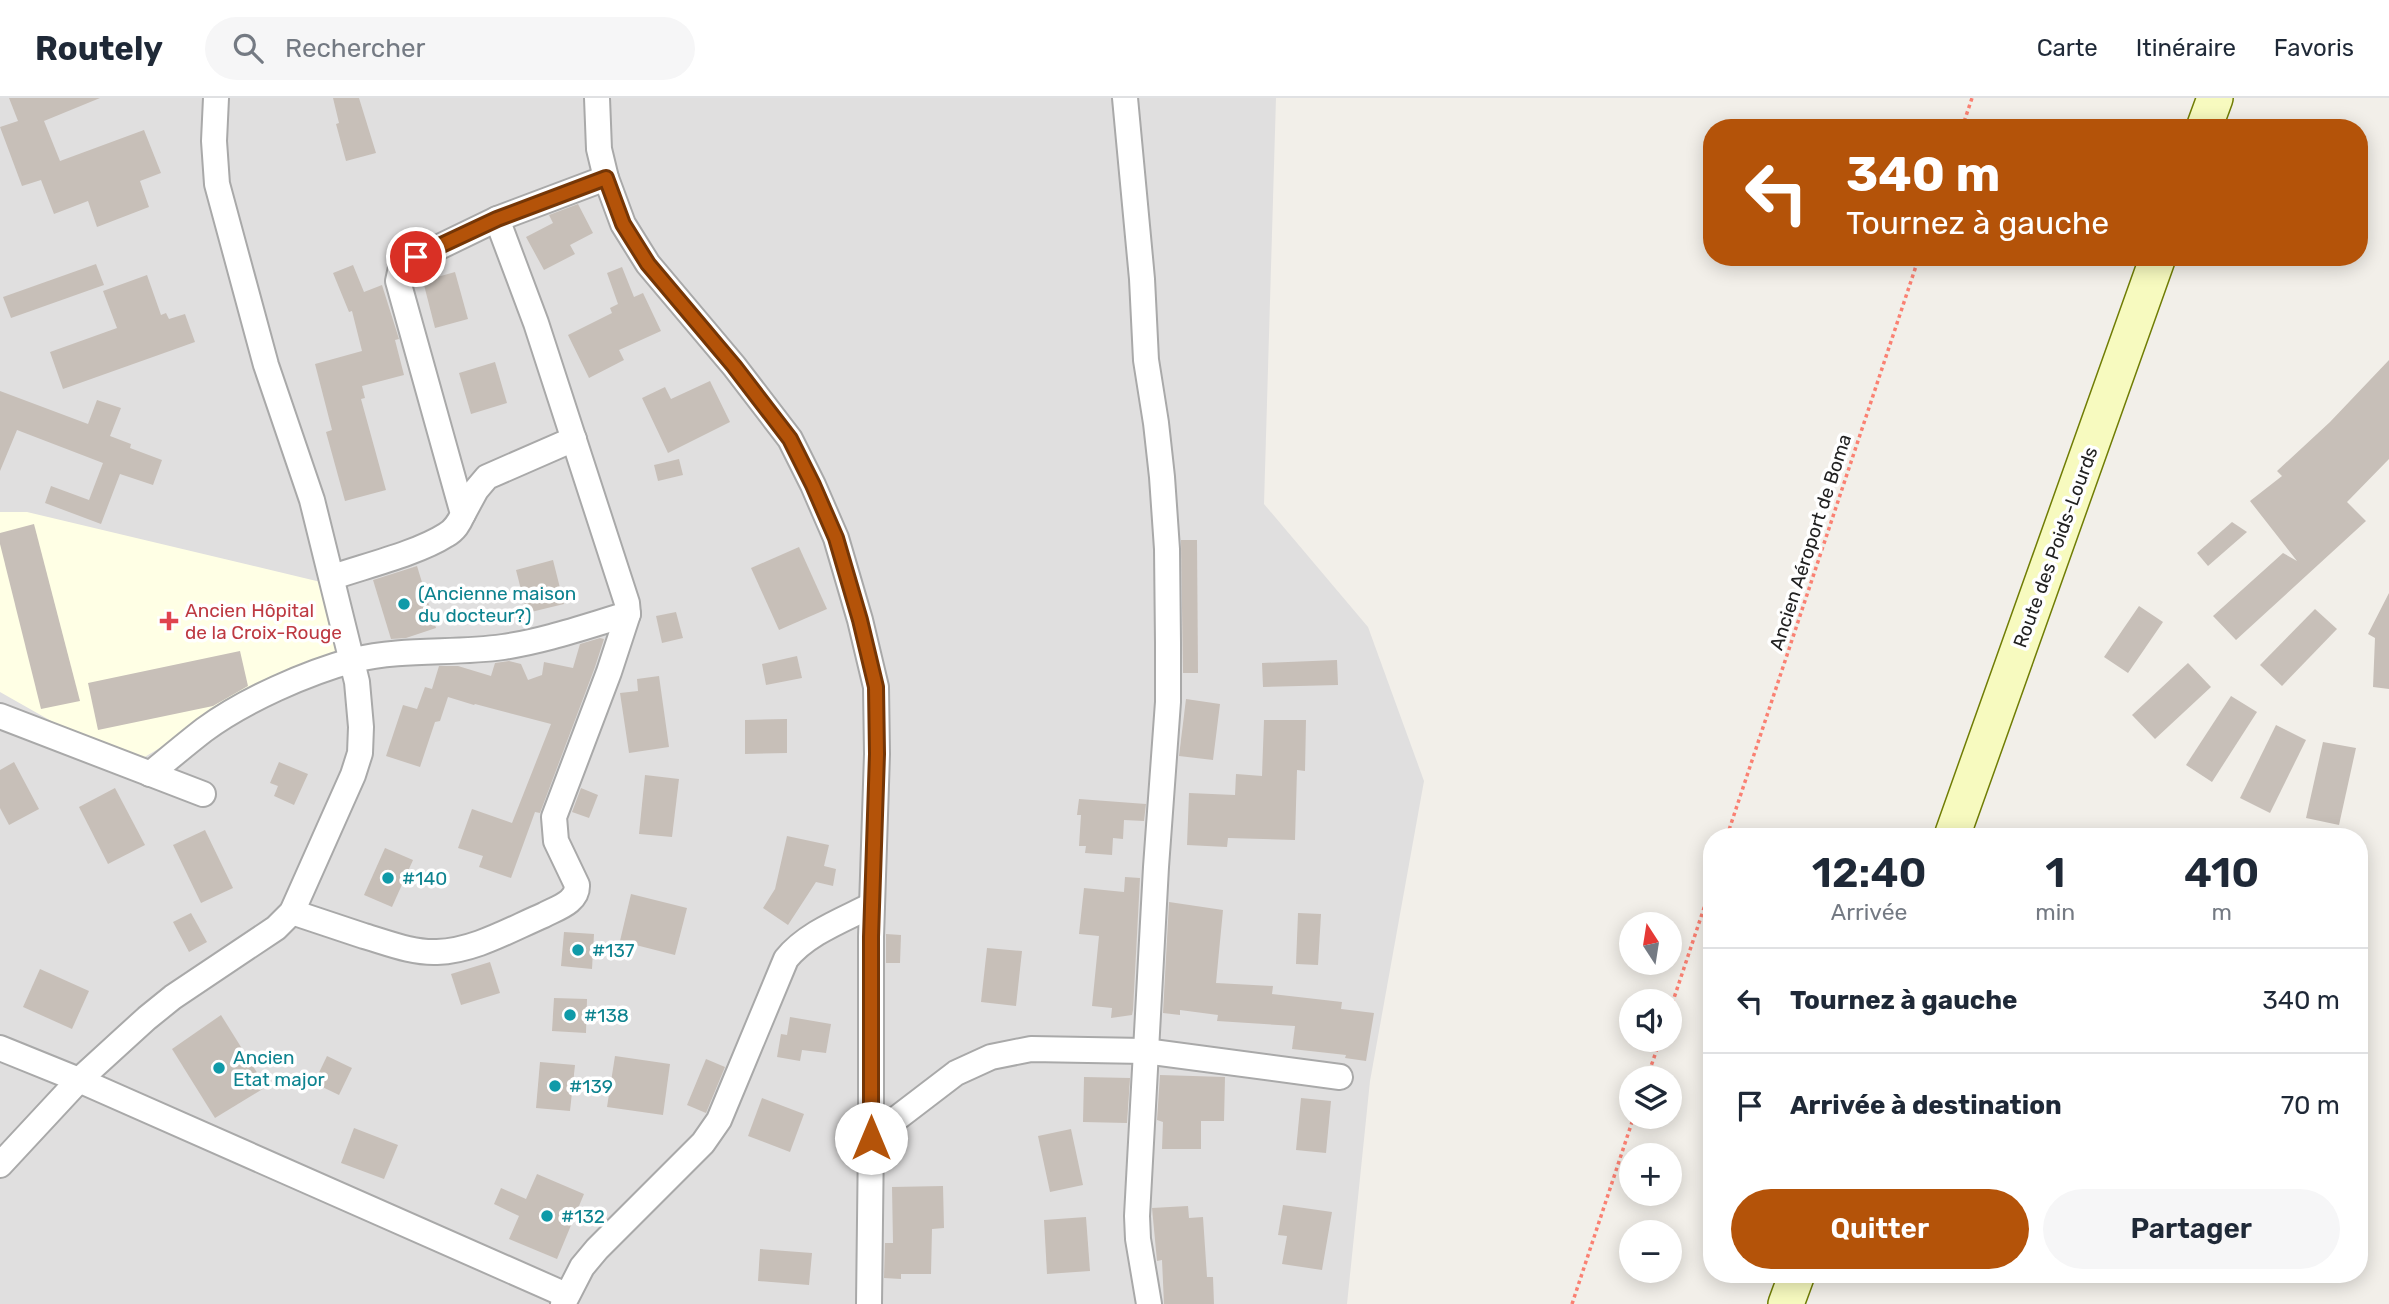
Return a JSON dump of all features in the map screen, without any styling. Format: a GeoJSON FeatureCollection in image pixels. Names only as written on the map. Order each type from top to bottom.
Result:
{"type":"FeatureCollection","features":[{"type":"Feature","properties":{"kind":"street"},"geometry":{"type":"LineString","coordinates":[[0,1165],[79,1080],[173,997],[276,928],[292,912],[353,775],[360,753],[357,682],[333,577],[313,500],[266,365],[217,184],[214,153],[216,98]]}},
{"type":"Feature","properties":{"kind":"street"},"geometry":{"type":"LineString","coordinates":[[597,98],[599,149],[606,178],[623,224],[648,264],[734,366],[790,439],[836,538],[876,687],[869,1304]]}},
{"type":"Feature","properties":{"kind":"street"},"geometry":{"type":"LineString","coordinates":[[1125,98],[1142,279],[1146,360],[1156,423],[1167,549],[1168,702],[1137,1216],[1138,1239],[1149,1304]]}},
{"type":"Feature","properties":{"kind":"street"},"geometry":{"type":"LineString","coordinates":[[2207,119],[2215,98]]}},
{"type":"Feature","properties":{"kind":"street"},"geometry":{"type":"LineString","coordinates":[[463,514],[398,281],[400,272],[405,263],[497,219],[606,178]]}},
{"type":"Feature","properties":{"kind":"street"},"geometry":{"type":"LineString","coordinates":[[292,912],[412,951],[439,952],[499,935],[562,906],[578,892],[556,841],[554,817],[610,672],[628,614],[627,603],[536,323],[497,219]]}},
{"type":"Feature","properties":{"kind":"street","name":"Route des Poids-Lourds"},"geometry":{"type":"LineString","coordinates":[[1955,828],[2155,266]]}},
{"type":"Feature","properties":{"kind":"street"},"geometry":{"type":"LineString","coordinates":[[333,577],[425,546],[447,535],[457,526],[476,490],[487,477],[574,439]]}},
{"type":"Feature","properties":{"kind":"street"},"geometry":{"type":"LineString","coordinates":[[150,774],[232,712],[270,691],[352,661],[379,655],[525,643],[628,614]]}},
{"type":"Feature","properties":{"kind":"street"},"geometry":{"type":"LineString","coordinates":[[0,716],[203,794]]}},
{"type":"Feature","properties":{"kind":"street"},"geometry":{"type":"LineString","coordinates":[[0,1048],[79,1080],[564,1300],[582,1267],[597,1249],[703,1143],[719,1120],[786,959],[795,948],[815,935],[872,905]]}},
{"type":"Feature","properties":{"kind":"street"},"geometry":{"type":"LineString","coordinates":[[871,1138],[956,1073],[992,1057],[1031,1049],[1145,1051],[1340,1077]]}},
{"type":"Feature","properties":{"kind":"street"},"geometry":{"type":"LineString","coordinates":[[1786,1304],[1794,1283]]}},
{"type":"Feature","properties":{"kind":"path"},"geometry":{"type":"LineString","coordinates":[[1965,119],[1972,98]]}},
{"type":"Feature","properties":{"kind":"path","name":"Ancien Aéroport de Boma"},"geometry":{"type":"LineString","coordinates":[[1730,828],[1916,266]]}},
{"type":"Feature","properties":{"kind":"path"},"geometry":{"type":"LineString","coordinates":[[1677,989],[1703,911]]}},
{"type":"Feature","properties":{"kind":"path"},"geometry":{"type":"LineString","coordinates":[[1572,1304],[1630,1129]]}},
{"type":"Feature","properties":{"kind":"shaded area"},"geometry":{"type":"Polygon","coordinates":[[[0,98],[1276,98],[1264,504],[1368,627],[1424,781],[1370,1081],[1347,1304],[0,1304],[0,98]]]}},
{"type":"Feature","properties":{"kind":"shaded area","name":"Ancien Hôpital de la Croix-Rouge"},"geometry":{"type":"Polygon","coordinates":[[[0,512],[27,512],[329,584],[346,658],[225,709],[143,758],[67,730],[0,692],[0,512]]]}},
{"type":"Feature","properties":{"kind":"building"},"geometry":{"type":"Polygon","coordinates":[[[9,98],[100,98],[44,121],[60,161],[144,130],[161,173],[140,181],[149,207],[97,227],[88,201],[54,214],[41,180],[22,186],[0,127],[18,121],[9,98]]]}},
{"type":"Feature","properties":{"kind":"building"},"geometry":{"type":"Polygon","coordinates":[[[333,98],[359,98],[376,153],[346,161],[336,124],[339,123],[333,98]]]}},
{"type":"Feature","properties":{"kind":"building"},"geometry":{"type":"Polygon","coordinates":[[[578,204],[593,233],[570,245],[575,254],[544,270],[526,237],[553,223],[549,215],[578,204]]]}},
{"type":"Feature","properties":{"kind":"building"},"geometry":{"type":"Polygon","coordinates":[[[96,264],[104,285],[11,318],[3,297],[96,264]]]}},
{"type":"Feature","properties":{"kind":"building"},"geometry":{"type":"Polygon","coordinates":[[[353,265],[364,292],[382,285],[399,339],[395,340],[404,375],[362,386],[365,398],[361,399],[386,490],[345,501],[326,432],[332,430],[315,364],[362,351],[352,311],[349,312],[333,273],[353,265]]]}},
{"type":"Feature","properties":{"kind":"building"},"geometry":{"type":"Polygon","coordinates":[[[622,267],[634,297],[643,293],[661,331],[619,350],[624,360],[589,378],[568,335],[612,313],[610,308],[618,304],[607,273],[622,267]]]}},
{"type":"Feature","properties":{"kind":"building"},"geometry":{"type":"Polygon","coordinates":[[[455,272],[468,319],[435,328],[423,281],[455,272]]]}},
{"type":"Feature","properties":{"kind":"building"},"geometry":{"type":"Polygon","coordinates":[[[147,275],[161,315],[166,313],[169,319],[185,314],[195,342],[63,389],[50,352],[117,328],[103,291],[147,275]]]}},
{"type":"Feature","properties":{"kind":"building"},"geometry":{"type":"Polygon","coordinates":[[[2389,360],[2389,459],[2347,502],[2366,521],[2236,640],[2213,616],[2283,553],[2297,561],[2250,501],[2282,476],[2277,471],[2330,422],[2389,360]]]}},
{"type":"Feature","properties":{"kind":"building"},"geometry":{"type":"Polygon","coordinates":[[[495,362],[507,403],[471,414],[459,373],[495,362]]]}},
{"type":"Feature","properties":{"kind":"building"},"geometry":{"type":"Polygon","coordinates":[[[710,381],[730,422],[668,453],[642,398],[665,387],[671,399],[710,381]]]}},
{"type":"Feature","properties":{"kind":"building"},"geometry":{"type":"Polygon","coordinates":[[[0,391],[88,424],[97,400],[121,408],[110,436],[131,444],[130,448],[162,460],[153,485],[120,474],[101,524],[45,503],[51,486],[89,500],[103,463],[17,430],[0,471],[0,391]]]}},
{"type":"Feature","properties":{"kind":"building"},"geometry":{"type":"Polygon","coordinates":[[[679,459],[683,475],[658,481],[654,465],[679,459]]]}},
{"type":"Feature","properties":{"kind":"building"},"geometry":{"type":"Polygon","coordinates":[[[2232,522],[2247,532],[2208,566],[2197,553],[2232,522]]]}},
{"type":"Feature","properties":{"kind":"building"},"geometry":{"type":"Polygon","coordinates":[[[34,524],[80,701],[41,709],[0,544],[0,533],[34,524]]]}},
{"type":"Feature","properties":{"kind":"building"},"geometry":{"type":"Polygon","coordinates":[[[1181,540],[1197,540],[1198,673],[1183,673],[1181,540]]]}},
{"type":"Feature","properties":{"kind":"building"},"geometry":{"type":"Polygon","coordinates":[[[799,547],[827,609],[779,630],[751,568],[799,547]]]}},
{"type":"Feature","properties":{"kind":"building"},"geometry":{"type":"Polygon","coordinates":[[[553,560],[564,604],[527,613],[516,570],[553,560]]]}},
{"type":"Feature","properties":{"kind":"building","name":"(Ancienne maison du docteur?)"},"geometry":{"type":"Polygon","coordinates":[[[417,566],[436,628],[406,638],[391,639],[373,580],[417,566]]]}},
{"type":"Feature","properties":{"kind":"building"},"geometry":{"type":"Polygon","coordinates":[[[2389,593],[2389,689],[2373,687],[2375,638],[2368,634],[2389,593]]]}},
{"type":"Feature","properties":{"kind":"building"},"geometry":{"type":"Polygon","coordinates":[[[2139,606],[2163,622],[2128,673],[2104,657],[2139,606]]]}},
{"type":"Feature","properties":{"kind":"building"},"geometry":{"type":"Polygon","coordinates":[[[2315,609],[2337,629],[2282,686],[2260,665],[2315,609]]]}},
{"type":"Feature","properties":{"kind":"building"},"geometry":{"type":"Polygon","coordinates":[[[676,612],[683,638],[662,643],[656,616],[676,612]]]}},
{"type":"Feature","properties":{"kind":"building"},"geometry":{"type":"Polygon","coordinates":[[[604,639],[595,667],[540,813],[535,812],[511,878],[479,867],[483,856],[458,848],[472,809],[512,823],[551,724],[448,697],[440,721],[435,722],[420,767],[386,756],[403,705],[417,709],[425,687],[432,689],[439,666],[458,666],[491,676],[495,663],[509,661],[521,664],[528,680],[542,675],[544,662],[573,668],[580,644],[604,639]]]}},
{"type":"Feature","properties":{"kind":"building"},"geometry":{"type":"Polygon","coordinates":[[[240,651],[248,686],[213,706],[98,730],[88,683],[240,651]]]}},
{"type":"Feature","properties":{"kind":"building"},"geometry":{"type":"Polygon","coordinates":[[[797,656],[802,678],[766,685],[762,664],[797,656]]]}},
{"type":"Feature","properties":{"kind":"building"},"geometry":{"type":"Polygon","coordinates":[[[1337,660],[1338,685],[1263,687],[1262,663],[1337,660]]]}},
{"type":"Feature","properties":{"kind":"building"},"geometry":{"type":"Polygon","coordinates":[[[2188,663],[2211,687],[2155,739],[2132,715],[2188,663]]]}},
{"type":"Feature","properties":{"kind":"building"},"geometry":{"type":"Polygon","coordinates":[[[659,676],[669,747],[629,753],[620,693],[638,691],[637,679],[659,676]]]}},
{"type":"Feature","properties":{"kind":"building"},"geometry":{"type":"Polygon","coordinates":[[[2231,696],[2257,712],[2212,782],[2186,765],[2231,696]]]}},
{"type":"Feature","properties":{"kind":"building"},"geometry":{"type":"Polygon","coordinates":[[[1186,699],[1220,704],[1213,760],[1179,756],[1186,699]]]}},
{"type":"Feature","properties":{"kind":"building"},"geometry":{"type":"Polygon","coordinates":[[[787,719],[787,753],[745,754],[745,720],[787,719]]]}},
{"type":"Feature","properties":{"kind":"building"},"geometry":{"type":"Polygon","coordinates":[[[1264,720],[1306,720],[1305,771],[1297,770],[1295,840],[1228,838],[1227,847],[1187,845],[1189,793],[1235,795],[1236,774],[1262,776],[1264,720]]]}},
{"type":"Feature","properties":{"kind":"building"},"geometry":{"type":"Polygon","coordinates":[[[2276,725],[2306,740],[2270,813],[2240,798],[2276,725]]]}},
{"type":"Feature","properties":{"kind":"building"},"geometry":{"type":"Polygon","coordinates":[[[2323,742],[2356,748],[2339,825],[2306,818],[2323,742]]]}},
{"type":"Feature","properties":{"kind":"building"},"geometry":{"type":"Polygon","coordinates":[[[14,762],[39,809],[9,825],[0,808],[0,770],[14,762]]]}},
{"type":"Feature","properties":{"kind":"building"},"geometry":{"type":"Polygon","coordinates":[[[279,762],[308,774],[294,805],[274,796],[278,786],[270,783],[279,762]]]}},
{"type":"Feature","properties":{"kind":"building"},"geometry":{"type":"Polygon","coordinates":[[[645,775],[679,779],[672,837],[639,834],[645,775]]]}},
{"type":"Feature","properties":{"kind":"building"},"geometry":{"type":"Polygon","coordinates":[[[115,788],[145,845],[108,864],[79,807],[115,788]]]}},
{"type":"Feature","properties":{"kind":"building"},"geometry":{"type":"Polygon","coordinates":[[[581,788],[598,795],[589,818],[572,812],[581,788]]]}},
{"type":"Feature","properties":{"kind":"building"},"geometry":{"type":"Polygon","coordinates":[[[1079,799],[1146,804],[1144,821],[1124,820],[1123,839],[1113,838],[1112,855],[1085,853],[1086,846],[1079,846],[1079,799]]]}},
{"type":"Feature","properties":{"kind":"building"},"geometry":{"type":"Polygon","coordinates":[[[205,830],[233,888],[201,903],[173,845],[205,830]]]}},
{"type":"Feature","properties":{"kind":"building"},"geometry":{"type":"Polygon","coordinates":[[[787,836],[829,845],[824,866],[836,869],[833,886],[816,882],[788,925],[763,908],[775,889],[787,836]]]}},
{"type":"Feature","properties":{"kind":"building","name":"#140"},"geometry":{"type":"Polygon","coordinates":[[[385,848],[413,860],[392,907],[364,895],[385,848]]]}},
{"type":"Feature","properties":{"kind":"building"},"geometry":{"type":"Polygon","coordinates":[[[1125,877],[1140,878],[1133,1010],[1132,1015],[1111,1018],[1112,1008],[1092,1006],[1099,936],[1079,934],[1084,888],[1124,892],[1125,877]]]}},
{"type":"Feature","properties":{"kind":"building"},"geometry":{"type":"Polygon","coordinates":[[[631,894],[687,908],[675,955],[620,941],[631,894]]]}},
{"type":"Feature","properties":{"kind":"building"},"geometry":{"type":"Polygon","coordinates":[[[1169,902],[1223,910],[1216,983],[1273,986],[1272,994],[1342,1002],[1341,1009],[1374,1013],[1366,1061],[1345,1058],[1346,1055],[1292,1049],[1295,1026],[1217,1021],[1218,1015],[1180,1010],[1180,1015],[1163,1013],[1169,902]]]}},
{"type":"Feature","properties":{"kind":"building"},"geometry":{"type":"Polygon","coordinates":[[[191,913],[207,942],[189,952],[173,922],[191,913]]]}},
{"type":"Feature","properties":{"kind":"building"},"geometry":{"type":"Polygon","coordinates":[[[1298,913],[1321,914],[1318,965],[1296,964],[1298,913]]]}},
{"type":"Feature","properties":{"kind":"building","name":"#137"},"geometry":{"type":"Polygon","coordinates":[[[564,932],[594,934],[592,969],[561,966],[564,932]]]}},
{"type":"Feature","properties":{"kind":"building"},"geometry":{"type":"Polygon","coordinates":[[[886,934],[901,935],[900,963],[886,963],[886,934]]]}},
{"type":"Feature","properties":{"kind":"building"},"geometry":{"type":"Polygon","coordinates":[[[987,948],[1022,951],[1016,1006],[981,1002],[987,948]]]}},
{"type":"Feature","properties":{"kind":"building"},"geometry":{"type":"Polygon","coordinates":[[[490,962],[500,993],[461,1005],[451,974],[490,962]]]}},
{"type":"Feature","properties":{"kind":"building"},"geometry":{"type":"Polygon","coordinates":[[[40,969],[89,991],[72,1029],[23,1007],[40,969]]]}},
{"type":"Feature","properties":{"kind":"building","name":"#138"},"geometry":{"type":"Polygon","coordinates":[[[554,998],[587,999],[586,1033],[552,1031],[554,998]]]}},
{"type":"Feature","properties":{"kind":"building","name":"Ancien Etat major"},"geometry":{"type":"Polygon","coordinates":[[[221,1015],[266,1087],[215,1118],[172,1049],[221,1015]]]}},
{"type":"Feature","properties":{"kind":"building"},"geometry":{"type":"Polygon","coordinates":[[[790,1017],[831,1024],[826,1053],[802,1050],[800,1061],[777,1057],[781,1034],[787,1035],[790,1017]]]}},
{"type":"Feature","properties":{"kind":"building"},"geometry":{"type":"Polygon","coordinates":[[[327,1056],[352,1068],[339,1095],[314,1083],[327,1056]]]}},
{"type":"Feature","properties":{"kind":"building"},"geometry":{"type":"Polygon","coordinates":[[[615,1056],[670,1064],[663,1115],[607,1107],[615,1056]]]}},
{"type":"Feature","properties":{"kind":"building"},"geometry":{"type":"Polygon","coordinates":[[[706,1059],[725,1067],[706,1113],[687,1105],[706,1059]]]}},
{"type":"Feature","properties":{"kind":"building","name":"#139"},"geometry":{"type":"Polygon","coordinates":[[[540,1062],[575,1065],[570,1111],[536,1108],[540,1062]]]}},
{"type":"Feature","properties":{"kind":"building"},"geometry":{"type":"Polygon","coordinates":[[[1160,1075],[1225,1077],[1224,1121],[1201,1121],[1201,1149],[1162,1149],[1163,1122],[1157,1120],[1160,1075]]]}},
{"type":"Feature","properties":{"kind":"building"},"geometry":{"type":"Polygon","coordinates":[[[1084,1077],[1130,1078],[1127,1123],[1083,1122],[1084,1077]]]}},
{"type":"Feature","properties":{"kind":"building"},"geometry":{"type":"Polygon","coordinates":[[[762,1098],[804,1114],[790,1152],[748,1136],[762,1098]]]}},
{"type":"Feature","properties":{"kind":"building"},"geometry":{"type":"Polygon","coordinates":[[[1301,1098],[1331,1101],[1326,1153],[1296,1150],[1301,1098]]]}},
{"type":"Feature","properties":{"kind":"building"},"geometry":{"type":"Polygon","coordinates":[[[354,1128],[398,1145],[384,1179],[341,1163],[354,1128]]]}},
{"type":"Feature","properties":{"kind":"building"},"geometry":{"type":"Polygon","coordinates":[[[1071,1129],[1083,1185],[1050,1192],[1038,1136],[1071,1129]]]}},
{"type":"Feature","properties":{"kind":"building","name":"#132"},"geometry":{"type":"Polygon","coordinates":[[[537,1174],[584,1194],[557,1259],[509,1239],[519,1216],[494,1204],[501,1188],[526,1199],[537,1174]]]}},
{"type":"Feature","properties":{"kind":"building"},"geometry":{"type":"Polygon","coordinates":[[[943,1186],[944,1228],[932,1229],[931,1274],[901,1274],[901,1279],[884,1278],[885,1243],[893,1243],[892,1187],[943,1186]]]}},
{"type":"Feature","properties":{"kind":"building"},"geometry":{"type":"Polygon","coordinates":[[[1283,1205],[1332,1212],[1322,1270],[1282,1264],[1287,1236],[1278,1235],[1283,1205]]]}},
{"type":"Feature","properties":{"kind":"building"},"geometry":{"type":"Polygon","coordinates":[[[1188,1206],[1189,1218],[1203,1217],[1207,1277],[1213,1277],[1214,1304],[1164,1304],[1162,1260],[1157,1261],[1152,1208],[1188,1206]]]}},
{"type":"Feature","properties":{"kind":"building"},"geometry":{"type":"Polygon","coordinates":[[[1086,1217],[1090,1271],[1047,1274],[1044,1220],[1086,1217]]]}},
{"type":"Feature","properties":{"kind":"building"},"geometry":{"type":"Polygon","coordinates":[[[760,1249],[812,1253],[809,1285],[758,1281],[760,1249]]]}},
{"type":"Feature","properties":{"kind":"place","name":"(Ancienne maison du docteur?)"},"geometry":{"type":"Point","coordinates":[404,604]}},
{"type":"Feature","properties":{"kind":"place","name":"Ancien Hôpital de la Croix-Rouge"},"geometry":{"type":"Point","coordinates":[169,621]}},
{"type":"Feature","properties":{"kind":"place","name":"#140"},"geometry":{"type":"Point","coordinates":[388,878]}},
{"type":"Feature","properties":{"kind":"place","name":"#137"},"geometry":{"type":"Point","coordinates":[578,950]}},
{"type":"Feature","properties":{"kind":"place","name":"#138"},"geometry":{"type":"Point","coordinates":[570,1015]}},
{"type":"Feature","properties":{"kind":"place","name":"Ancien Etat major"},"geometry":{"type":"Point","coordinates":[219,1068]}},
{"type":"Feature","properties":{"kind":"place","name":"#139"},"geometry":{"type":"Point","coordinates":[555,1086]}},
{"type":"Feature","properties":{"kind":"place","name":"#132"},"geometry":{"type":"Point","coordinates":[547,1216]}},
{"type":"Feature","properties":{"kind":"route"},"geometry":{"type":"LineString","coordinates":[[416,257],[497,219],[606,178],[623,224],[648,264],[734,366],[790,439],[836,538],[876,687],[877,754],[871,937],[871,1138]]}}]}
